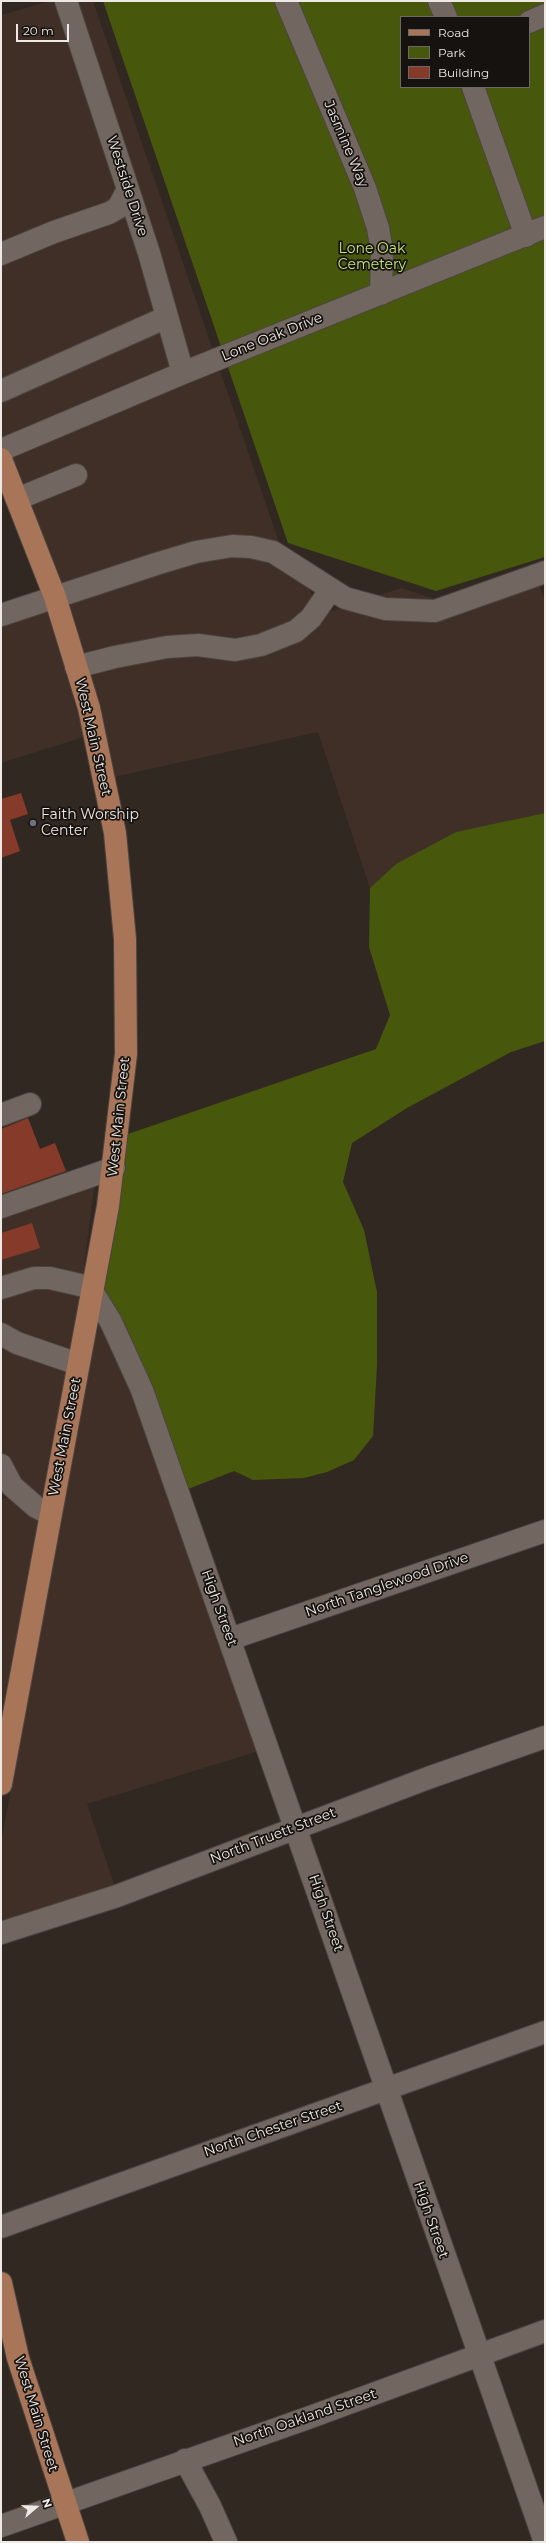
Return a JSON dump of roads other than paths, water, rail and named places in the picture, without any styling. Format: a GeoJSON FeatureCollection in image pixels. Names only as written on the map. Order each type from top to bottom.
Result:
{"type":"FeatureCollection","features":[{"type":"Feature","properties":{"kind":"main road","name":"West Main Street"},"geometry":{"type":"LineString","coordinates":[[1,459],[55,597],[89,708],[114,833],[125,939],[126,1054],[114,1168],[1,1784]]}},
{"type":"Feature","properties":{"kind":"main road","name":"West Main Street"},"geometry":{"type":"LineString","coordinates":[[2,2291],[18,2358],[78,2542]]}},
{"type":"Feature","properties":{"kind":"street","name":"Westside Drive"},"geometry":{"type":"LineString","coordinates":[[66,1],[128,189],[184,373]]}},
{"type":"Feature","properties":{"kind":"street","name":"Jasmine Way"},"geometry":{"type":"LineString","coordinates":[[286,1],[365,188],[378,228],[382,251],[381,294]]}},
{"type":"Feature","properties":{"kind":"street"},"geometry":{"type":"LineString","coordinates":[[439,1],[446,16]]}},
{"type":"Feature","properties":{"kind":"street"},"geometry":{"type":"LineString","coordinates":[[530,22],[545,15]]}},
{"type":"Feature","properties":{"kind":"street"},"geometry":{"type":"LineString","coordinates":[[473,88],[535,231]]}},
{"type":"Feature","properties":{"kind":"street"},"geometry":{"type":"LineString","coordinates":[[1,254],[54,232],[109,213],[118,208],[128,189]]}},
{"type":"Feature","properties":{"kind":"street","name":"Lone Oak Drive"},"geometry":{"type":"LineString","coordinates":[[1,450],[184,373],[535,231]]}},
{"type":"Feature","properties":{"kind":"street"},"geometry":{"type":"LineString","coordinates":[[1,391],[167,318]]}},
{"type":"Feature","properties":{"kind":"street"},"geometry":{"type":"LineString","coordinates":[[17,499],[76,475]]}},
{"type":"Feature","properties":{"kind":"street"},"geometry":{"type":"LineString","coordinates":[[1,615],[196,552],[232,546],[251,547],[273,552],[345,598],[386,609],[435,611],[545,572]]}},
{"type":"Feature","properties":{"kind":"street"},"geometry":{"type":"LineString","coordinates":[[76,667],[115,657],[167,648],[198,645],[235,650],[261,645],[296,631],[311,618],[331,589]]}},
{"type":"Feature","properties":{"kind":"street"},"geometry":{"type":"LineString","coordinates":[[1,1115],[30,1104]]}},
{"type":"Feature","properties":{"kind":"street"},"geometry":{"type":"LineString","coordinates":[[1,1207],[114,1168]]}},
{"type":"Feature","properties":{"kind":"street"},"geometry":{"type":"LineString","coordinates":[[1,1288],[34,1278],[50,1278],[92,1290]]}},
{"type":"Feature","properties":{"kind":"street","name":"High Street"},"geometry":{"type":"LineString","coordinates":[[92,1290],[111,1322],[142,1390],[545,2542]]}},
{"type":"Feature","properties":{"kind":"street"},"geometry":{"type":"LineString","coordinates":[[1,1334],[17,1343],[78,1364]]}},
{"type":"Feature","properties":{"kind":"street"},"geometry":{"type":"LineString","coordinates":[[1,1465],[12,1486],[36,1507],[50,1514]]}},
{"type":"Feature","properties":{"kind":"street","name":"North Tanglewood Drive"},"geometry":{"type":"LineString","coordinates":[[230,1639],[545,1531]]}},
{"type":"Feature","properties":{"kind":"street","name":"North Truett Street"},"geometry":{"type":"LineString","coordinates":[[1,1933],[117,1896],[428,1778],[545,1737]]}},
{"type":"Feature","properties":{"kind":"street","name":"North Chester Street"},"geometry":{"type":"LineString","coordinates":[[1,2227],[545,2032]]}},
{"type":"Feature","properties":{"kind":"street","name":"North Oakland Street"},"geometry":{"type":"LineString","coordinates":[[1,2526],[545,2332]]}},
{"type":"Feature","properties":{"kind":"street"},"geometry":{"type":"LineString","coordinates":[[185,2460],[210,2506],[226,2542]]}},
{"type":"Feature","properties":{"kind":"place","name":"Faith Worship Center"},"geometry":{"type":"Point","coordinates":[33,823]}},
{"type":"Feature","properties":{"kind":"park label","name":"Lone Oak Cemetery"},"geometry":{"type":"Point","coordinates":[372,258]}}]}
